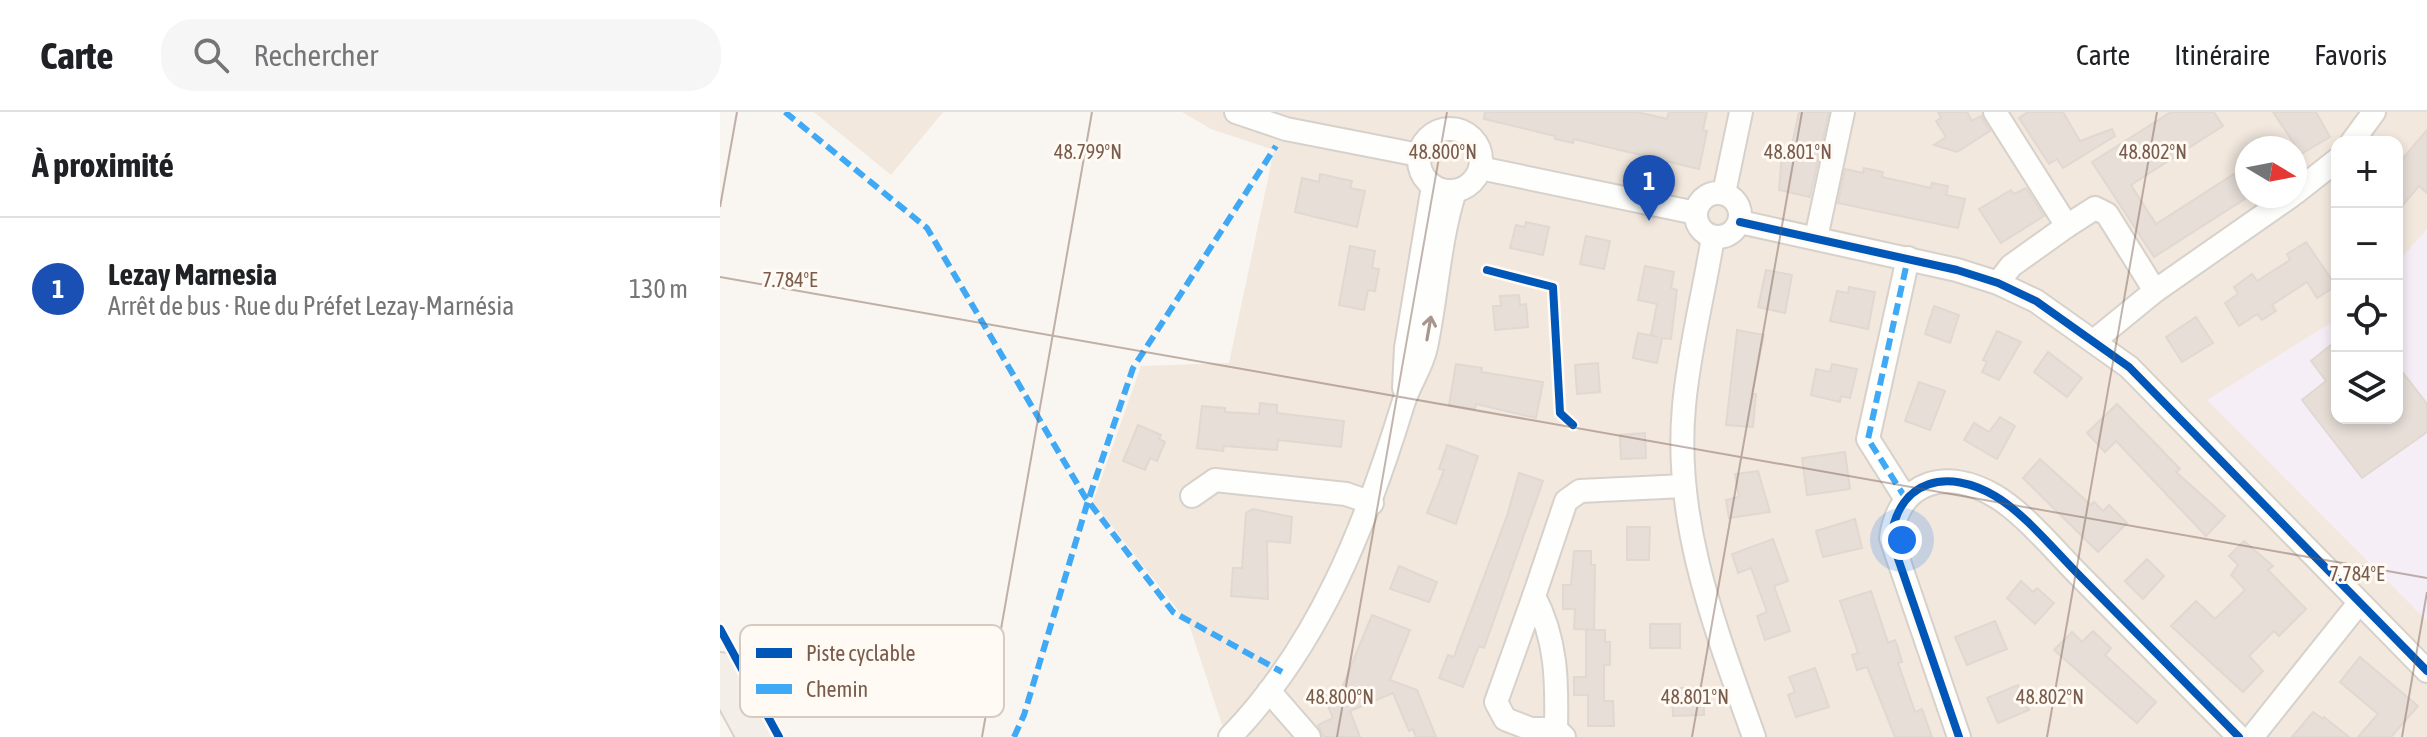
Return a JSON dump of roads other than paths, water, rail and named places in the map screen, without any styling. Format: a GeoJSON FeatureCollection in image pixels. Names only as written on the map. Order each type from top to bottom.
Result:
{"type":"FeatureCollection","features":[{"type":"Feature","properties":{"kind":"main road"},"geometry":{"type":"LineString","coordinates":[[720,671],[740,708]]}},
{"type":"Feature","properties":{"kind":"main road"},"geometry":{"type":"LineString","coordinates":[[745,717],[756,737]]}},
{"type":"Feature","properties":{"kind":"street"},"geometry":{"type":"LineString","coordinates":[[1236,112],[1286,129],[1419,155]]}},
{"type":"Feature","properties":{"kind":"street"},"geometry":{"type":"LineString","coordinates":[[1470,112],[1470,136]]}},
{"type":"Feature","properties":{"kind":"street"},"geometry":{"type":"LineString","coordinates":[[1724,193],[1741,112]]}},
{"type":"Feature","properties":{"kind":"street"},"geometry":{"type":"LineString","coordinates":[[1816,238],[1843,112]]}},
{"type":"Feature","properties":{"kind":"street"},"geometry":{"type":"LineString","coordinates":[[1995,112],[2067,226]]}},
{"type":"Feature","properties":{"kind":"street"},"geometry":{"type":"LineString","coordinates":[[1444,121],[1470,136],[1480,151],[1480,168],[1473,181],[1444,189],[1421,173],[1419,155],[1426,139],[1444,121]]}},
{"type":"Feature","properties":{"kind":"street"},"geometry":{"type":"LineString","coordinates":[[2307,184],[2331,165]]}},
{"type":"Feature","properties":{"kind":"street"},"geometry":{"type":"LineString","coordinates":[[1480,168],[1696,213]]}},
{"type":"Feature","properties":{"kind":"street"},"geometry":{"type":"LineString","coordinates":[[1230,737],[1269,691],[1331,593],[1372,503],[1404,401],[1406,348],[1444,189]]}},
{"type":"Feature","properties":{"kind":"street"},"geometry":{"type":"LineString","coordinates":[[1724,193],[1736,201],[1740,222],[1732,233],[1713,237],[1699,226],[1696,213],[1709,195],[1724,193]]}},
{"type":"Feature","properties":{"kind":"street"},"geometry":{"type":"LineString","coordinates":[[1998,283],[2011,266],[2095,208],[2107,214],[2155,291]]}},
{"type":"Feature","properties":{"kind":"street"},"geometry":{"type":"LineString","coordinates":[[2095,340],[2155,291],[2274,208]]}},
{"type":"Feature","properties":{"kind":"street"},"geometry":{"type":"LineString","coordinates":[[1740,222],[1908,258],[1998,283],[2036,301],[2129,367],[2427,671]]}},
{"type":"Feature","properties":{"kind":"street"},"geometry":{"type":"LineString","coordinates":[[1713,237],[1684,406],[1684,486],[1697,571],[1754,737]]}},
{"type":"Feature","properties":{"kind":"street"},"geometry":{"type":"LineString","coordinates":[[1906,499],[1868,439],[1908,258]]}},
{"type":"Feature","properties":{"kind":"street"},"geometry":{"type":"LineString","coordinates":[[1192,496],[1215,480],[1346,494],[1372,503]]}},
{"type":"Feature","properties":{"kind":"street"},"geometry":{"type":"LineString","coordinates":[[1959,737],[1891,538],[1894,515],[1906,499],[1939,481],[1959,480],[1997,497],[2239,737]]}},
{"type":"Feature","properties":{"kind":"street"},"geometry":{"type":"LineString","coordinates":[[1534,596],[1548,623],[1558,668],[1560,733],[1531,729],[1505,719],[1496,702],[1566,501],[1580,491],[1684,486]]}},
{"type":"Feature","properties":{"kind":"street"},"geometry":{"type":"LineString","coordinates":[[2252,737],[2359,603]]}},
{"type":"Feature","properties":{"kind":"street"},"geometry":{"type":"LineString","coordinates":[[1269,691],[1309,737]]}},
{"type":"Feature","properties":{"kind":"place","name":"Lezay Marnesia"},"geometry":{"type":"Point","coordinates":[1649,221]}}]}
